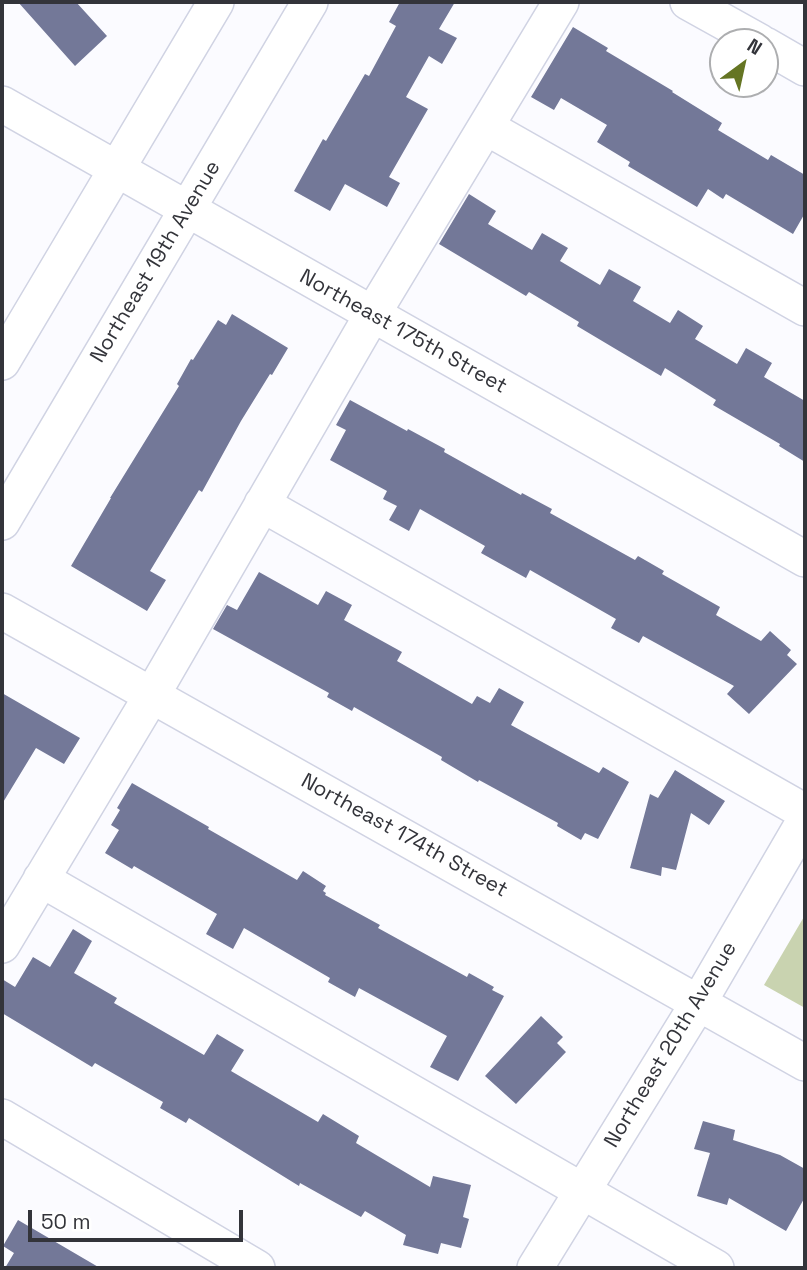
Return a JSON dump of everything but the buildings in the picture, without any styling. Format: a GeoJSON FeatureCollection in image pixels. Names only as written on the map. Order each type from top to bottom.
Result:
{"type":"FeatureCollection","features":[{"type":"Feature","properties":{"kind":"street"},"geometry":{"type":"LineString","coordinates":[[2,362],[216,2]]}},
{"type":"Feature","properties":{"kind":"street","name":"Northeast 19th Avenue"},"geometry":{"type":"LineString","coordinates":[[2,522],[310,2]]}},
{"type":"Feature","properties":{"kind":"street"},"geometry":{"type":"LineString","coordinates":[[2,944],[152,695],[372,315],[561,2]]}},
{"type":"Feature","properties":{"kind":"street"},"geometry":{"type":"LineString","coordinates":[[688,2],[735,28]]}},
{"type":"Feature","properties":{"kind":"street"},"geometry":{"type":"LineString","coordinates":[[779,53],[805,68]]}},
{"type":"Feature","properties":{"kind":"street","name":"Northeast 175th Street"},"geometry":{"type":"LineString","coordinates":[[2,104],[805,559]]}},
{"type":"Feature","properties":{"kind":"street"},"geometry":{"type":"LineString","coordinates":[[486,127],[805,308]]}},
{"type":"Feature","properties":{"kind":"street"},"geometry":{"type":"LineString","coordinates":[[262,504],[805,812]]}},
{"type":"Feature","properties":{"kind":"street","name":"Northeast 174th Street"},"geometry":{"type":"LineString","coordinates":[[2,611],[805,1063]]}},
{"type":"Feature","properties":{"kind":"street","name":"Northeast 20th Avenue"},"geometry":{"type":"LineString","coordinates":[[535,1268],[699,1002],[805,820]]}},
{"type":"Feature","properties":{"kind":"street"},"geometry":{"type":"LineString","coordinates":[[41,879],[716,1268]]}},
{"type":"Feature","properties":{"kind":"street"},"geometry":{"type":"LineString","coordinates":[[2,1117],[257,1268]]}},
{"type":"Feature","properties":{"kind":"green space"},"geometry":{"type":"Polygon","coordinates":[[[805,915],[805,1008],[764,985],[805,915]]]}}]}
